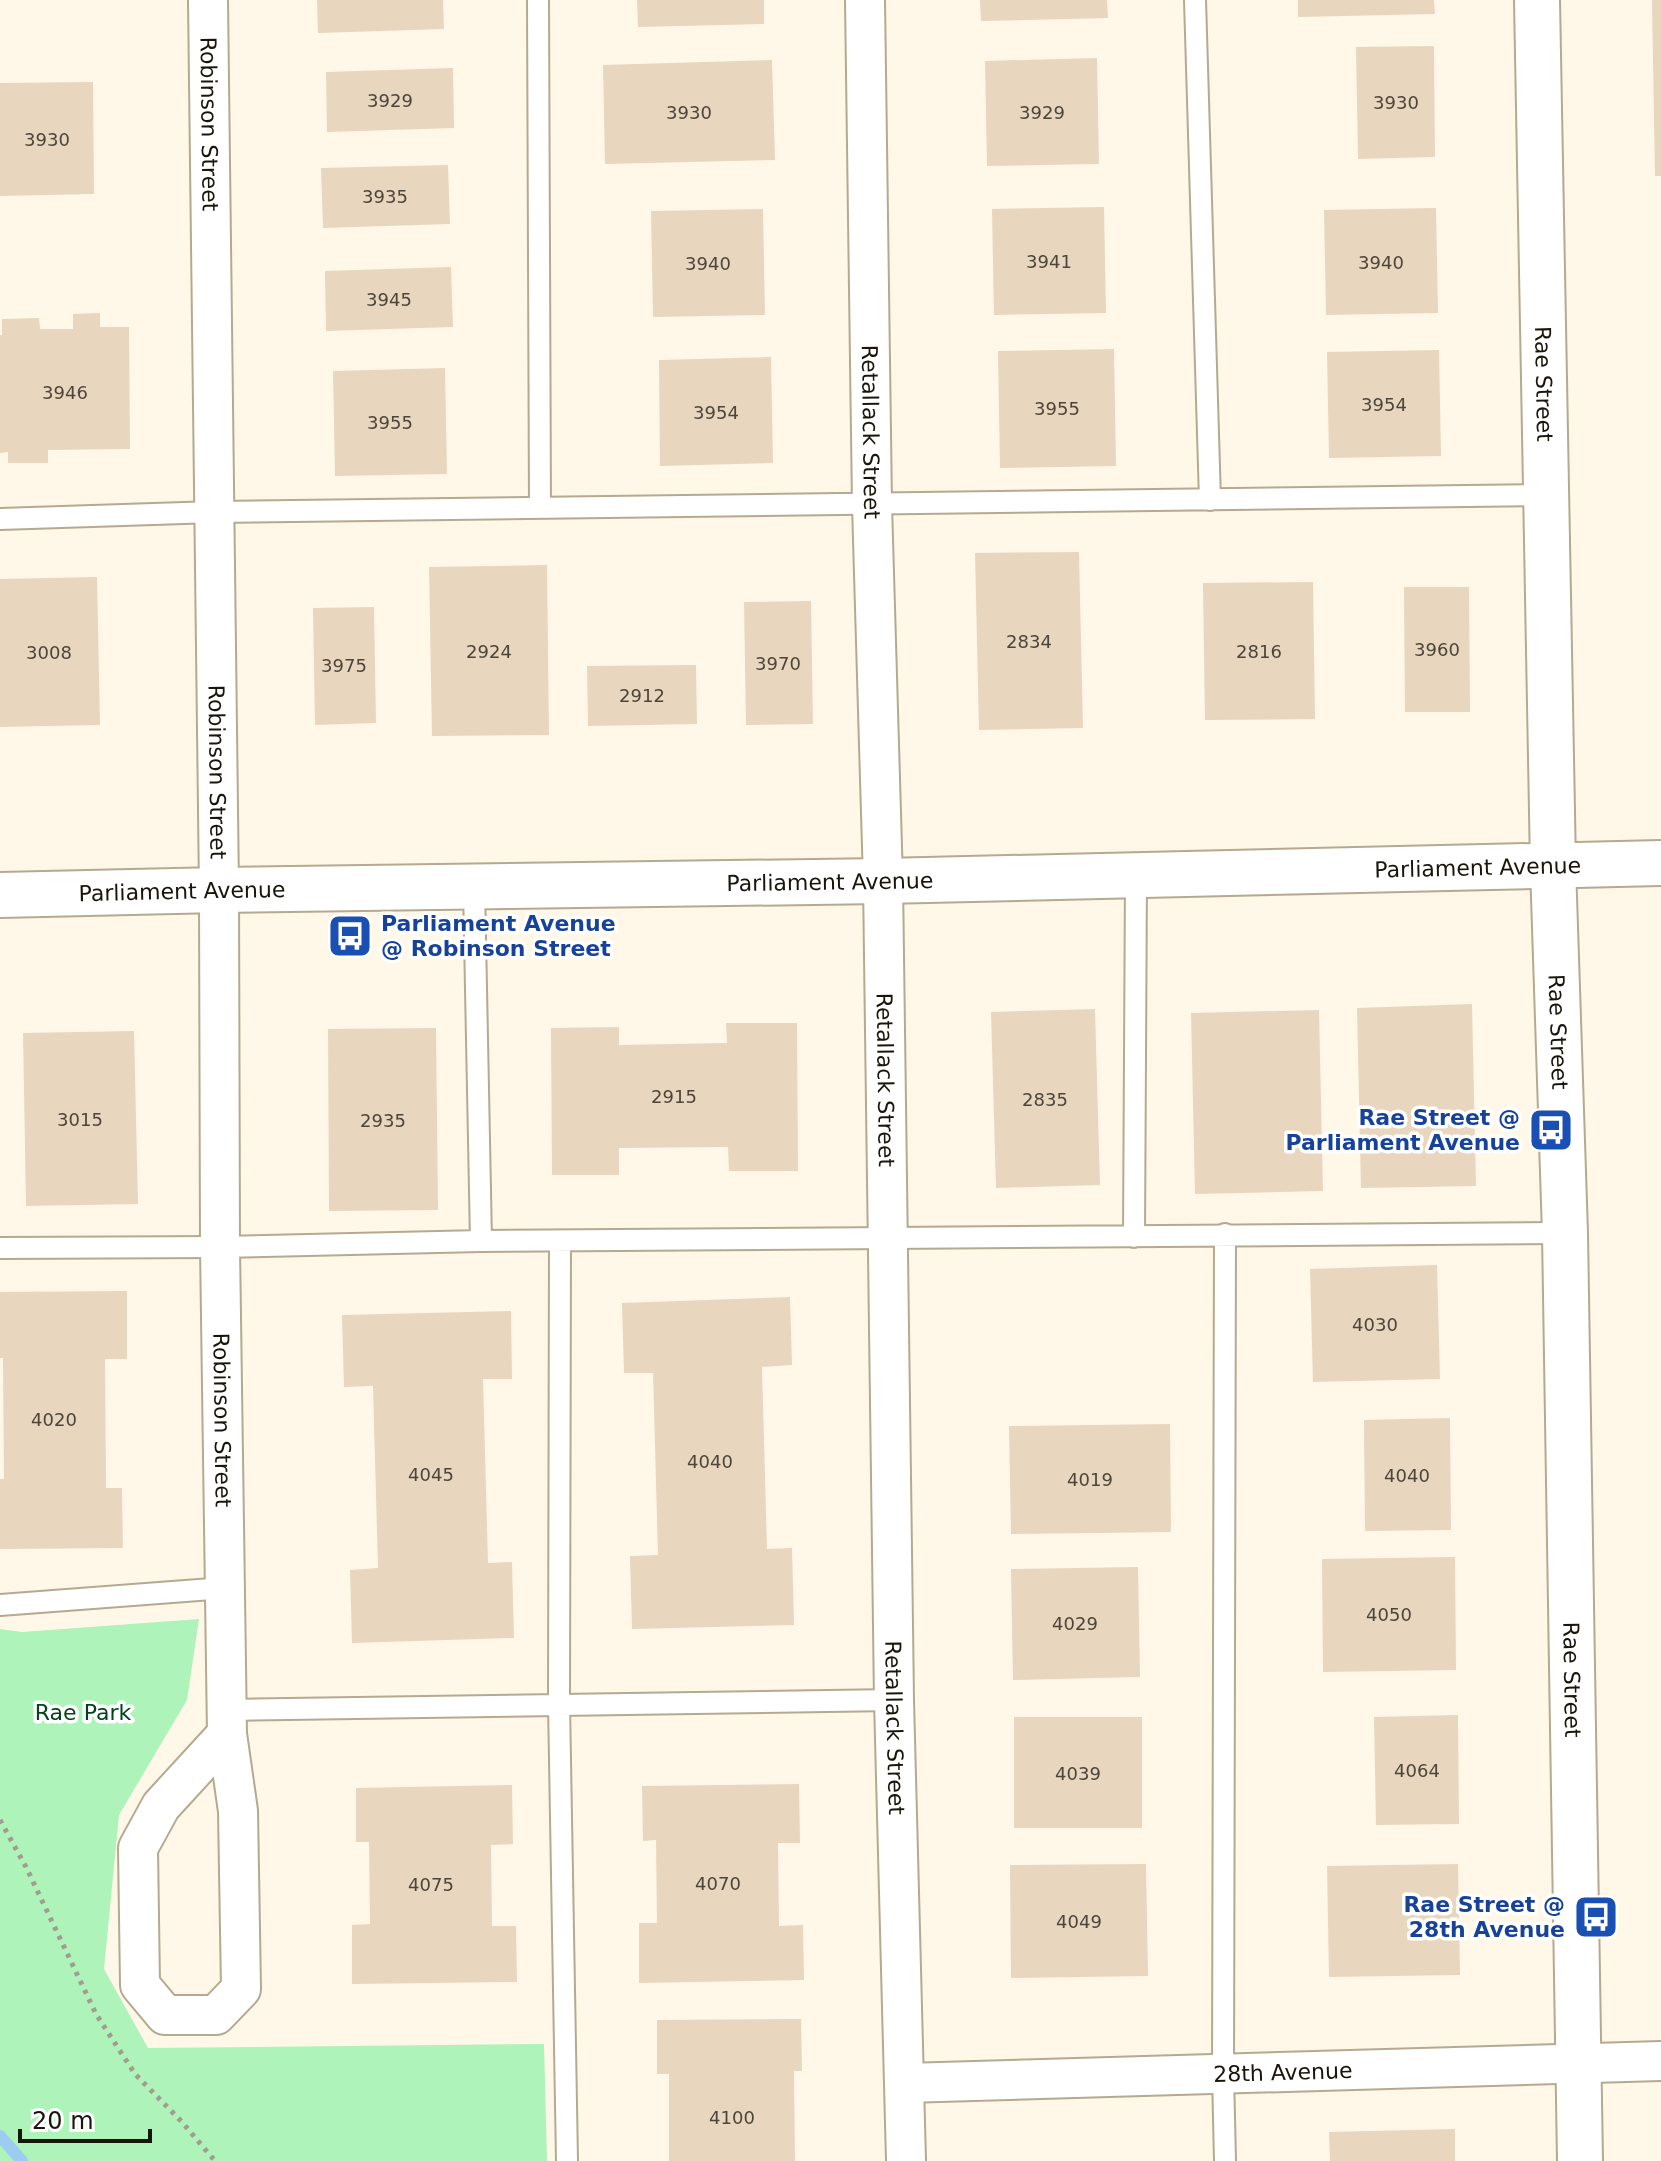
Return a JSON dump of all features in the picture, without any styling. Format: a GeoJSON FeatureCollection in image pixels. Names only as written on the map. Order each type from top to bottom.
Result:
{"type":"FeatureCollection","features":[{"type":"Feature","properties":{"kind":"street","name":"Robinson Street"},"geometry":{"type":"LineString","coordinates":[[208,0],[227,1722],[238,1811],[241,1989],[216,2015],[165,2015],[140,1985],[138,1848],[161,1806],[227,1722]]}},
{"type":"Feature","properties":{"kind":"street","name":"Retallack Street"},"geometry":{"type":"LineString","coordinates":[[865,0],[872,505],[883,881],[894,1700],[906,2161]]}},
{"type":"Feature","properties":{"kind":"street","name":"Rae Street"},"geometry":{"type":"LineString","coordinates":[[1537,0],[1553,866],[1565,1233],[1580,2161]]}},
{"type":"Feature","properties":{"kind":"street","name":"Parliament Avenue"},"geometry":{"type":"LineString","coordinates":[[0,895],[883,881],[1661,863]]}},
{"type":"Feature","properties":{"kind":"street","name":"28th Avenue"},"geometry":{"type":"LineString","coordinates":[[905,2083],[1661,2061]]}},
{"type":"Feature","properties":{"kind":"lane"},"geometry":{"type":"LineString","coordinates":[[538,0],[540,508]]}},
{"type":"Feature","properties":{"kind":"lane"},"geometry":{"type":"LineString","coordinates":[[1195,0],[1210,500]]}},
{"type":"Feature","properties":{"kind":"lane"},"geometry":{"type":"LineString","coordinates":[[0,519],[215,512],[1546,495]]}},
{"type":"Feature","properties":{"kind":"lane"},"geometry":{"type":"LineString","coordinates":[[1134,1237],[1136,876]]}},
{"type":"Feature","properties":{"kind":"lane"},"geometry":{"type":"LineString","coordinates":[[474,887],[481,1241]]}},
{"type":"Feature","properties":{"kind":"lane"},"geometry":{"type":"LineString","coordinates":[[0,1248],[1565,1233]]}},
{"type":"Feature","properties":{"kind":"lane"},"geometry":{"type":"LineString","coordinates":[[1225,1234],[1225,2161]]}},
{"type":"Feature","properties":{"kind":"lane"},"geometry":{"type":"LineString","coordinates":[[560,1242],[559,1703],[567,2161]]}},
{"type":"Feature","properties":{"kind":"lane"},"geometry":{"type":"LineString","coordinates":[[0,1605],[225,1588]]}},
{"type":"Feature","properties":{"kind":"lane"},"geometry":{"type":"LineString","coordinates":[[227,1722],[559,1703],[894,1700]]}},
{"type":"Feature","properties":{"kind":"green space","name":"Rae Park"},"geometry":{"type":"Polygon","coordinates":[[[199,1619],[187,1700],[119,1815],[104,1969],[148,2048],[544,2044],[547,2161],[0,2161],[0,1629],[22,1632],[199,1619]]]}},
{"type":"Feature","properties":{"kind":"building"},"geometry":{"type":"Polygon","coordinates":[[[317,0],[443,0],[444,29],[318,33],[317,0]]]}},
{"type":"Feature","properties":{"kind":"building"},"geometry":{"type":"Polygon","coordinates":[[[637,0],[764,0],[764,24],[638,27],[637,0]]]}},
{"type":"Feature","properties":{"kind":"building"},"geometry":{"type":"Polygon","coordinates":[[[980,0],[1107,0],[1108,18],[981,21],[980,0]]]}},
{"type":"Feature","properties":{"kind":"building"},"geometry":{"type":"Polygon","coordinates":[[[1298,0],[1434,0],[1435,14],[1298,17],[1298,0]]]}},
{"type":"Feature","properties":{"kind":"building"},"geometry":{"type":"Polygon","coordinates":[[[1652,0],[1661,0],[1661,176],[1655,176],[1652,0]]]}},
{"type":"Feature","properties":{"kind":"building"},"geometry":{"type":"Polygon","coordinates":[[[1434,46],[1435,157],[1358,159],[1356,47],[1434,46]]]}},
{"type":"Feature","properties":{"kind":"building"},"geometry":{"type":"Polygon","coordinates":[[[1097,58],[1099,164],[987,166],[985,61],[1097,58]]]}},
{"type":"Feature","properties":{"kind":"building"},"geometry":{"type":"Polygon","coordinates":[[[772,60],[775,160],[605,164],[603,65],[772,60]]]}},
{"type":"Feature","properties":{"kind":"building"},"geometry":{"type":"Polygon","coordinates":[[[453,68],[454,128],[327,132],[326,72],[453,68]]]}},
{"type":"Feature","properties":{"kind":"building"},"geometry":{"type":"Polygon","coordinates":[[[93,82],[94,194],[0,196],[0,83],[93,82]]]}},
{"type":"Feature","properties":{"kind":"building"},"geometry":{"type":"Polygon","coordinates":[[[448,165],[450,224],[323,228],[321,168],[448,165]]]}},
{"type":"Feature","properties":{"kind":"building"},"geometry":{"type":"Polygon","coordinates":[[[1104,207],[1106,313],[994,315],[992,209],[1104,207]]]}},
{"type":"Feature","properties":{"kind":"building"},"geometry":{"type":"Polygon","coordinates":[[[1436,208],[1438,313],[1326,315],[1324,210],[1436,208]]]}},
{"type":"Feature","properties":{"kind":"building"},"geometry":{"type":"Polygon","coordinates":[[[763,209],[765,315],[653,317],[651,211],[763,209]]]}},
{"type":"Feature","properties":{"kind":"building"},"geometry":{"type":"Polygon","coordinates":[[[451,267],[453,327],[326,331],[325,271],[451,267]]]}},
{"type":"Feature","properties":{"kind":"building"},"geometry":{"type":"Polygon","coordinates":[[[100,313],[100,327],[129,327],[130,449],[48,450],[48,463],[8,463],[8,452],[0,453],[2,319],[39,318],[40,329],[73,329],[73,314],[100,313]]]}},
{"type":"Feature","properties":{"kind":"building"},"geometry":{"type":"Polygon","coordinates":[[[1114,349],[1116,466],[1000,468],[998,351],[1114,349]]]}},
{"type":"Feature","properties":{"kind":"building"},"geometry":{"type":"Polygon","coordinates":[[[1439,350],[1441,456],[1329,458],[1327,352],[1439,350]]]}},
{"type":"Feature","properties":{"kind":"building"},"geometry":{"type":"Polygon","coordinates":[[[771,357],[773,463],[660,466],[659,360],[771,357]]]}},
{"type":"Feature","properties":{"kind":"building"},"geometry":{"type":"Polygon","coordinates":[[[445,368],[447,474],[335,476],[333,371],[445,368]]]}},
{"type":"Feature","properties":{"kind":"building"},"geometry":{"type":"Polygon","coordinates":[[[1079,552],[1083,728],[979,730],[975,553],[1079,552]]]}},
{"type":"Feature","properties":{"kind":"building"},"geometry":{"type":"Polygon","coordinates":[[[547,565],[549,735],[432,736],[429,567],[547,565]]]}},
{"type":"Feature","properties":{"kind":"building"},"geometry":{"type":"Polygon","coordinates":[[[97,577],[100,725],[0,727],[0,579],[97,577]]]}},
{"type":"Feature","properties":{"kind":"building"},"geometry":{"type":"Polygon","coordinates":[[[1313,582],[1315,719],[1205,720],[1203,583],[1313,582]]]}},
{"type":"Feature","properties":{"kind":"building"},"geometry":{"type":"Polygon","coordinates":[[[1404,587],[1469,587],[1470,712],[1405,712],[1404,587]]]}},
{"type":"Feature","properties":{"kind":"building"},"geometry":{"type":"Polygon","coordinates":[[[811,601],[813,724],[746,725],[744,602],[811,601]]]}},
{"type":"Feature","properties":{"kind":"building"},"geometry":{"type":"Polygon","coordinates":[[[374,607],[376,723],[315,725],[313,608],[374,607]]]}},
{"type":"Feature","properties":{"kind":"building"},"geometry":{"type":"Polygon","coordinates":[[[696,665],[697,724],[588,726],[587,666],[696,665]]]}},
{"type":"Feature","properties":{"kind":"building"},"geometry":{"type":"Polygon","coordinates":[[[1472,1004],[1476,1186],[1361,1188],[1357,1008],[1472,1004]]]}},
{"type":"Feature","properties":{"kind":"building"},"geometry":{"type":"Polygon","coordinates":[[[1095,1009],[1100,1185],[996,1188],[991,1012],[1095,1009]]]}},
{"type":"Feature","properties":{"kind":"building"},"geometry":{"type":"Polygon","coordinates":[[[1319,1010],[1323,1191],[1195,1194],[1191,1013],[1319,1010]]]}},
{"type":"Feature","properties":{"kind":"building"},"geometry":{"type":"Polygon","coordinates":[[[726,1023],[797,1023],[798,1171],[729,1171],[728,1147],[619,1148],[619,1175],[552,1175],[551,1028],[619,1027],[619,1045],[727,1043],[726,1023]]]}},
{"type":"Feature","properties":{"kind":"building"},"geometry":{"type":"Polygon","coordinates":[[[436,1028],[438,1210],[329,1211],[328,1029],[436,1028]]]}},
{"type":"Feature","properties":{"kind":"building"},"geometry":{"type":"Polygon","coordinates":[[[134,1031],[138,1204],[26,1206],[23,1033],[134,1031]]]}},
{"type":"Feature","properties":{"kind":"building"},"geometry":{"type":"Polygon","coordinates":[[[1437,1265],[1440,1379],[1313,1382],[1310,1269],[1437,1265]]]}},
{"type":"Feature","properties":{"kind":"building"},"geometry":{"type":"Polygon","coordinates":[[[127,1291],[127,1359],[105,1359],[106,1488],[122,1488],[123,1548],[0,1549],[0,1479],[4,1479],[0,1292],[127,1291]]]}},
{"type":"Feature","properties":{"kind":"building"},"geometry":{"type":"Polygon","coordinates":[[[790,1297],[792,1365],[762,1367],[767,1549],[792,1548],[794,1625],[632,1629],[630,1556],[658,1555],[653,1373],[624,1373],[622,1303],[790,1297]]]}},
{"type":"Feature","properties":{"kind":"building"},"geometry":{"type":"Polygon","coordinates":[[[511,1311],[512,1379],[483,1379],[488,1563],[512,1562],[514,1638],[352,1643],[350,1570],[378,1568],[373,1386],[344,1387],[342,1315],[511,1311]]]}},
{"type":"Feature","properties":{"kind":"building"},"geometry":{"type":"Polygon","coordinates":[[[1450,1418],[1451,1530],[1365,1531],[1364,1420],[1450,1418]]]}},
{"type":"Feature","properties":{"kind":"building"},"geometry":{"type":"Polygon","coordinates":[[[1170,1424],[1171,1532],[1011,1534],[1009,1426],[1170,1424]]]}},
{"type":"Feature","properties":{"kind":"building"},"geometry":{"type":"Polygon","coordinates":[[[1455,1557],[1456,1670],[1323,1672],[1322,1559],[1455,1557]]]}},
{"type":"Feature","properties":{"kind":"building"},"geometry":{"type":"Polygon","coordinates":[[[1138,1567],[1140,1677],[1013,1680],[1011,1569],[1138,1567]]]}},
{"type":"Feature","properties":{"kind":"building"},"geometry":{"type":"Polygon","coordinates":[[[1458,1715],[1459,1824],[1376,1825],[1374,1717],[1458,1715]]]}},
{"type":"Feature","properties":{"kind":"building"},"geometry":{"type":"Polygon","coordinates":[[[1014,1717],[1142,1717],[1142,1828],[1014,1828],[1014,1717]]]}},
{"type":"Feature","properties":{"kind":"building"},"geometry":{"type":"Polygon","coordinates":[[[799,1784],[800,1843],[778,1843],[779,1926],[803,1925],[804,1980],[639,1983],[639,1923],[657,1923],[656,1840],[643,1841],[642,1786],[799,1784]]]}},
{"type":"Feature","properties":{"kind":"building"},"geometry":{"type":"Polygon","coordinates":[[[512,1785],[513,1844],[491,1845],[492,1926],[516,1926],[517,1982],[352,1984],[352,1925],[370,1924],[369,1842],[356,1842],[356,1788],[512,1785]]]}},
{"type":"Feature","properties":{"kind":"building"},"geometry":{"type":"Polygon","coordinates":[[[1146,1864],[1148,1976],[1011,1978],[1010,1865],[1146,1864]]]}},
{"type":"Feature","properties":{"kind":"building"},"geometry":{"type":"Polygon","coordinates":[[[1458,1864],[1460,1975],[1329,1977],[1327,1866],[1458,1864]]]}},
{"type":"Feature","properties":{"kind":"building"},"geometry":{"type":"Polygon","coordinates":[[[801,2019],[802,2071],[794,2071],[795,2161],[669,2161],[669,2074],[657,2074],[657,2020],[801,2019]]]}},
{"type":"Feature","properties":{"kind":"building"},"geometry":{"type":"Polygon","coordinates":[[[1455,2129],[1455,2161],[1330,2161],[1329,2132],[1455,2129]]]}},
{"type":"Feature","properties":{"kind":"waterway"},"geometry":{"type":"LineString","coordinates":[[0,2136],[22,2161]]}},
{"type":"Feature","properties":{"kind":"place","name":"Parliament Avenue @ Robinson Street"},"geometry":{"type":"Point","coordinates":[350,936]}},
{"type":"Feature","properties":{"kind":"place","name":"Rae Street @ Parliament Avenue"},"geometry":{"type":"Point","coordinates":[1551,1130]}},
{"type":"Feature","properties":{"kind":"place","name":"Rae Street @ 28th Avenue"},"geometry":{"type":"Point","coordinates":[1596,1917]}}]}
